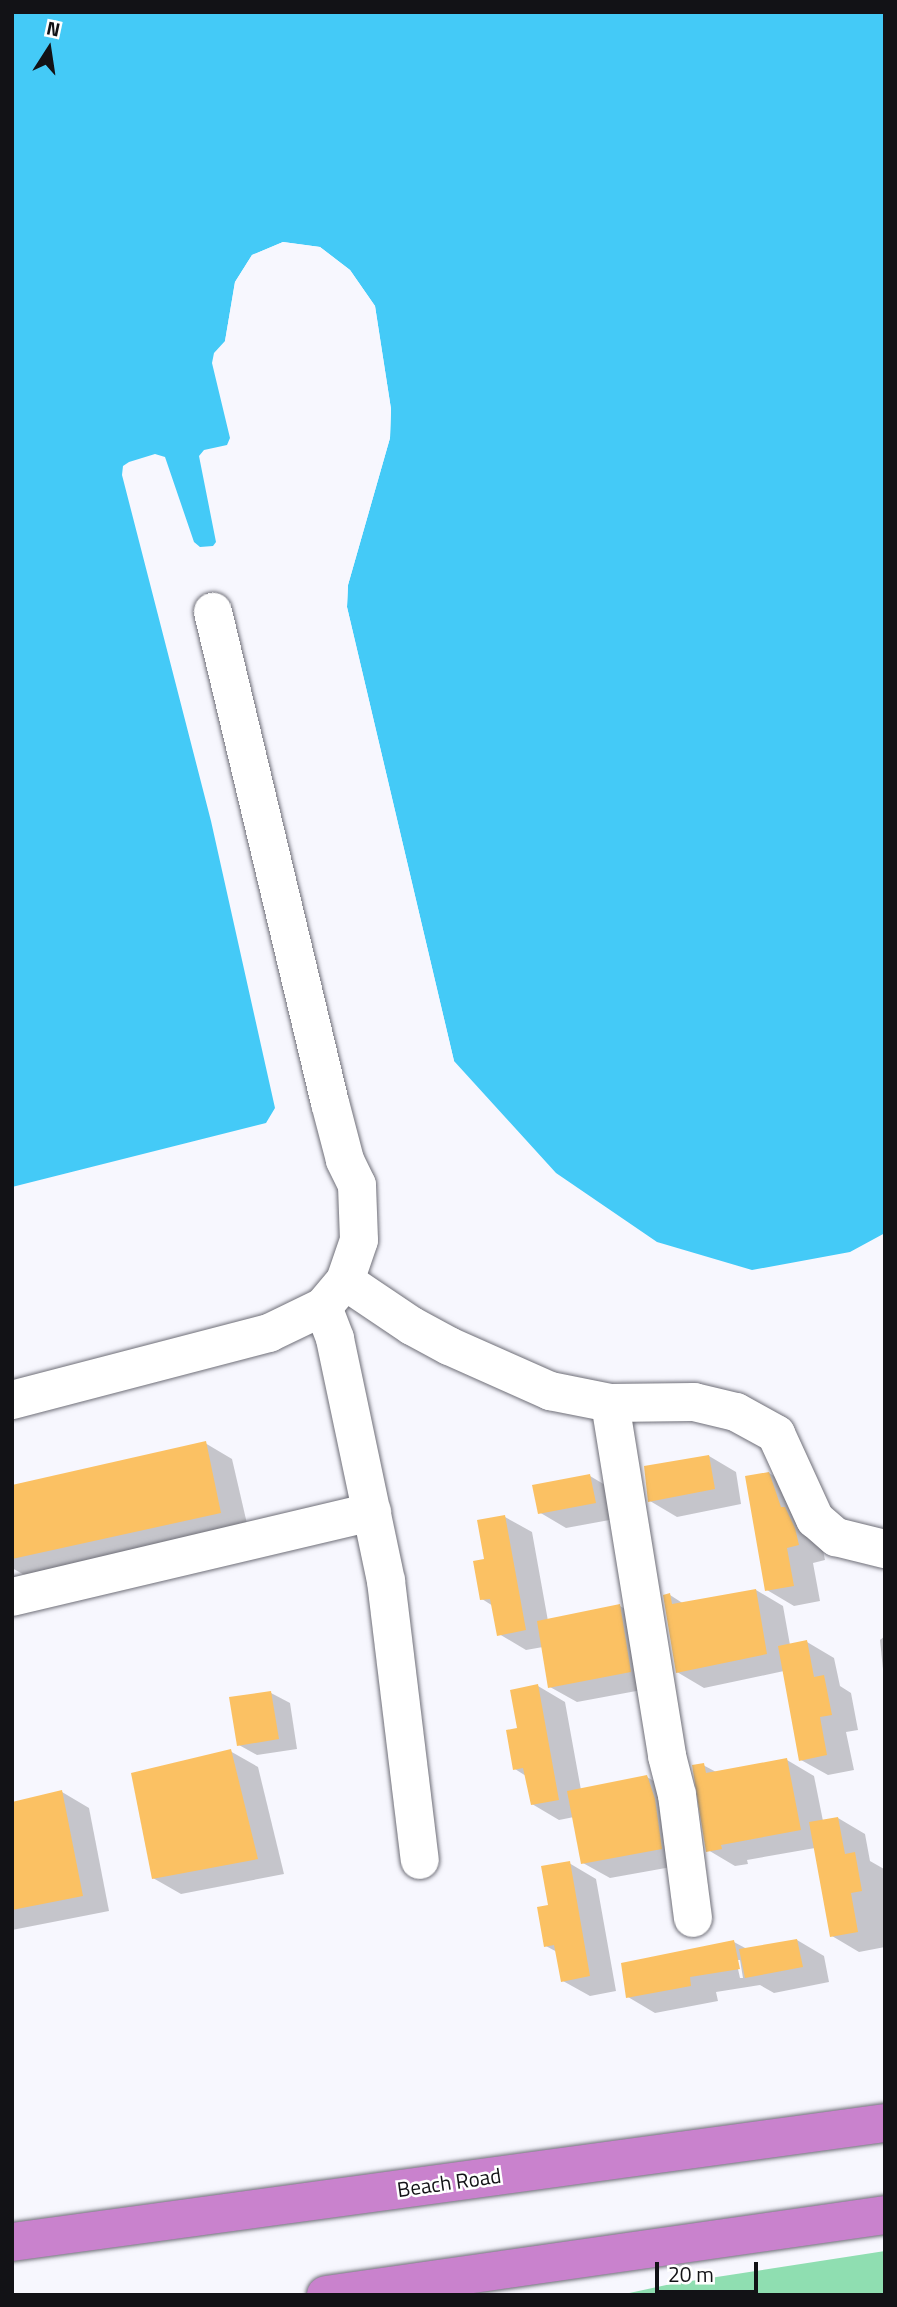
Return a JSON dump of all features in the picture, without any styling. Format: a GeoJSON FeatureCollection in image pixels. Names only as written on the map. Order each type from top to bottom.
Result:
{"type":"FeatureCollection","features":[{"type":"Feature","properties":{"kind":"highway","name":"Beach Road"},"geometry":{"type":"LineString","coordinates":[[12,2242],[885,2123]]}},
{"type":"Feature","properties":{"kind":"highway"},"geometry":{"type":"LineString","coordinates":[[327,2295],[375,2291],[885,2215]]}},
{"type":"Feature","properties":{"kind":"lane"},"geometry":{"type":"LineString","coordinates":[[213,612],[330,1103],[345,1160],[357,1185],[359,1240],[334,1294],[335,1339],[386,1581],[420,1860]]}},
{"type":"Feature","properties":{"kind":"lane"},"geometry":{"type":"LineString","coordinates":[[12,1400],[269,1333],[334,1294]]}},
{"type":"Feature","properties":{"kind":"lane"},"geometry":{"type":"LineString","coordinates":[[334,1294],[412,1326],[449,1346],[550,1391],[610,1403],[694,1402],[736,1412],[776,1434],[815,1519],[836,1536],[885,1549]]}},
{"type":"Feature","properties":{"kind":"lane"},"geometry":{"type":"LineString","coordinates":[[610,1403],[667,1756],[677,1795],[693,1918]]}},
{"type":"Feature","properties":{"kind":"lane"},"geometry":{"type":"LineString","coordinates":[[12,1597],[372,1512]]}},
{"type":"Feature","properties":{"kind":"green space"},"geometry":{"type":"Polygon","coordinates":[[[885,2251],[885,2295],[620,2295],[671,2284],[885,2251]]]}},
{"type":"Feature","properties":{"kind":"water"},"geometry":{"type":"Polygon","coordinates":[[[12,12],[885,12],[885,1233],[850,1252],[752,1270],[657,1242],[556,1173],[454,1061],[347,607],[348,585],[390,438],[391,409],[375,306],[350,270],[320,247],[283,242],[252,255],[235,282],[225,341],[214,353],[212,363],[230,438],[227,445],[204,450],[199,456],[216,542],[213,546],[200,547],[194,542],[165,457],[155,454],[129,462],[123,466],[122,475],[211,821],[275,1108],[266,1123],[12,1187],[12,12]]]}},
{"type":"Feature","properties":{"kind":"pier"},"geometry":{"type":"Polygon","coordinates":[[[283,242],[320,247],[350,270],[375,306],[391,409],[390,438],[348,585],[347,607],[454,1061],[451,1062],[344,607],[345,584],[386,438],[388,409],[372,308],[348,272],[319,251],[283,245],[254,258],[238,283],[235,316],[228,342],[225,341],[235,282],[252,255],[283,242]]]}},
{"type":"Feature","properties":{"kind":"building"},"geometry":{"type":"Polygon","coordinates":[[[206,1441],[221,1513],[12,1559],[12,1485],[206,1441]]]}},
{"type":"Feature","properties":{"kind":"building"},"geometry":{"type":"Polygon","coordinates":[[[709,1455],[715,1489],[648,1502],[644,1466],[709,1455]]]}},
{"type":"Feature","properties":{"kind":"building"},"geometry":{"type":"Polygon","coordinates":[[[769,1472],[781,1507],[785,1507],[795,1528],[799,1545],[787,1548],[794,1586],[765,1591],[745,1476],[769,1472]]]}},
{"type":"Feature","properties":{"kind":"building"},"geometry":{"type":"Polygon","coordinates":[[[590,1474],[596,1503],[538,1514],[532,1485],[590,1474]]]}},
{"type":"Feature","properties":{"kind":"building"},"geometry":{"type":"Polygon","coordinates":[[[505,1515],[526,1630],[497,1636],[490,1599],[480,1600],[473,1561],[484,1559],[477,1520],[505,1515]]]}},
{"type":"Feature","properties":{"kind":"building"},"geometry":{"type":"Polygon","coordinates":[[[756,1589],[767,1654],[676,1673],[663,1595],[670,1593],[672,1604],[756,1589]]]}},
{"type":"Feature","properties":{"kind":"building"},"geometry":{"type":"Polygon","coordinates":[[[620,1604],[631,1672],[548,1688],[537,1621],[620,1604]]]}},
{"type":"Feature","properties":{"kind":"building"},"geometry":{"type":"Polygon","coordinates":[[[807,1640],[814,1677],[824,1675],[832,1715],[820,1717],[827,1755],[799,1761],[778,1646],[807,1640]]]}},
{"type":"Feature","properties":{"kind":"building"},"geometry":{"type":"Polygon","coordinates":[[[538,1684],[559,1800],[531,1805],[523,1768],[513,1770],[506,1730],[517,1728],[510,1690],[538,1684]]]}},
{"type":"Feature","properties":{"kind":"building"},"geometry":{"type":"Polygon","coordinates":[[[271,1691],[279,1739],[237,1746],[229,1697],[271,1691]]]}},
{"type":"Feature","properties":{"kind":"building"},"geometry":{"type":"Polygon","coordinates":[[[231,1749],[258,1859],[152,1879],[131,1773],[231,1749]]]}},
{"type":"Feature","properties":{"kind":"building"},"geometry":{"type":"Polygon","coordinates":[[[787,1758],[801,1830],[721,1845],[722,1849],[706,1852],[692,1765],[704,1763],[706,1773],[787,1758]]]}},
{"type":"Feature","properties":{"kind":"building"},"geometry":{"type":"Polygon","coordinates":[[[647,1775],[655,1799],[662,1849],[581,1864],[567,1791],[647,1775]]]}},
{"type":"Feature","properties":{"kind":"building"},"geometry":{"type":"Polygon","coordinates":[[[62,1790],[83,1896],[12,1910],[12,1802],[62,1790]]]}},
{"type":"Feature","properties":{"kind":"building"},"geometry":{"type":"Polygon","coordinates":[[[838,1817],[845,1854],[855,1852],[862,1891],[851,1893],[858,1932],[830,1937],[809,1822],[838,1817]]]}},
{"type":"Feature","properties":{"kind":"building"},"geometry":{"type":"Polygon","coordinates":[[[570,1861],[590,1976],[561,1982],[554,1945],[544,1947],[537,1907],[548,1905],[541,1866],[570,1861]]]}},
{"type":"Feature","properties":{"kind":"building"},"geometry":{"type":"Polygon","coordinates":[[[797,1939],[803,1967],[745,1978],[739,1949],[797,1939]]]}},
{"type":"Feature","properties":{"kind":"building"},"geometry":{"type":"Polygon","coordinates":[[[734,1940],[740,1969],[690,1977],[691,1986],[626,1998],[621,1963],[734,1940]]]}}]}
